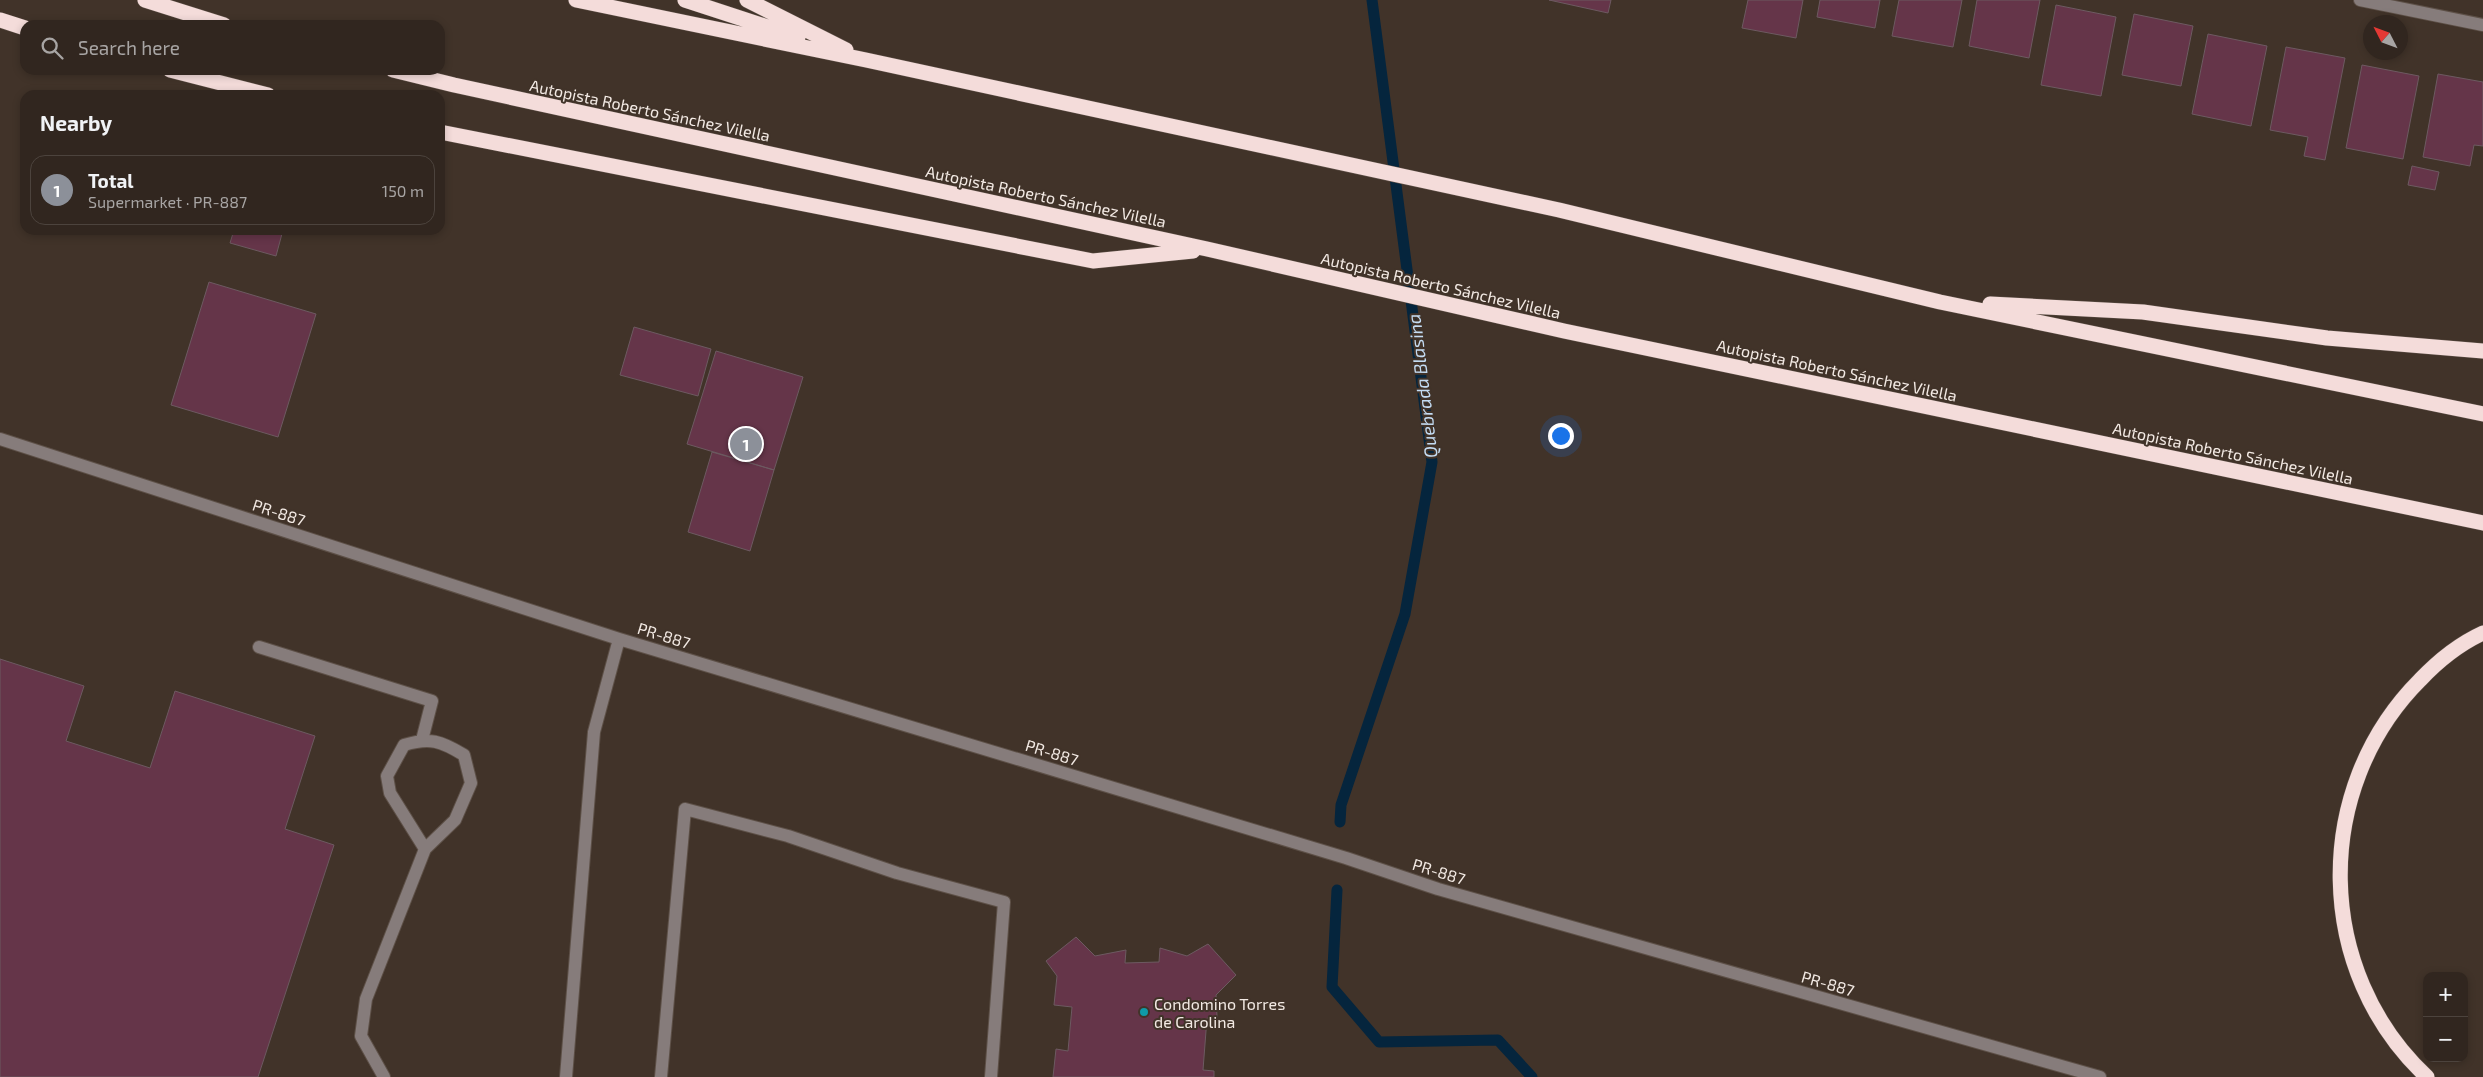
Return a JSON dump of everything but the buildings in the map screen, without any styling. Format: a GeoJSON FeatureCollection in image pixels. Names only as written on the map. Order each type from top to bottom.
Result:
{"type":"FeatureCollection","features":[{"type":"Feature","properties":{"kind":"highway"},"geometry":{"type":"LineString","coordinates":[[145,0],[208,20]]}},
{"type":"Feature","properties":{"kind":"highway"},"geometry":{"type":"LineString","coordinates":[[576,0],[866,60],[1559,210],[1940,302],[2483,414]]}},
{"type":"Feature","properties":{"kind":"highway"},"geometry":{"type":"LineString","coordinates":[[685,0],[866,60]]}},
{"type":"Feature","properties":{"kind":"highway"},"geometry":{"type":"LineString","coordinates":[[747,0],[866,60]]}},
{"type":"Feature","properties":{"kind":"highway"},"geometry":{"type":"LineString","coordinates":[[0,20],[20,26]]}},
{"type":"Feature","properties":{"kind":"highway"},"geometry":{"type":"LineString","coordinates":[[190,75],[248,90]]}},
{"type":"Feature","properties":{"kind":"highway","name":"Autopista Roberto Sánchez Vilella"},"geometry":{"type":"LineString","coordinates":[[412,75],[454,86],[1207,249],[1564,331],[2483,523]]}},
{"type":"Feature","properties":{"kind":"highway"},"geometry":{"type":"LineString","coordinates":[[445,133],[1093,261],[1207,249]]}},
{"type":"Feature","properties":{"kind":"highway"},"geometry":{"type":"LineString","coordinates":[[1940,302],[2143,312],[2327,338],[2483,351]]}},
{"type":"Feature","properties":{"kind":"highway"},"geometry":{"type":"LineString","coordinates":[[2427,1077],[2412,1063],[2388,1032],[2353,961],[2340,894],[2345,815],[2358,773],[2378,731],[2403,696],[2430,670],[2466,641],[2483,633]]}},
{"type":"Feature","properties":{"kind":"street"},"geometry":{"type":"LineString","coordinates":[[2360,0],[2483,25]]}},
{"type":"Feature","properties":{"kind":"street","name":"PR-887"},"geometry":{"type":"LineString","coordinates":[[0,440],[619,639],[1326,852],[1438,889],[2100,1077]]}},
{"type":"Feature","properties":{"kind":"street"},"geometry":{"type":"LineString","coordinates":[[566,1077],[594,732],[619,639]]}},
{"type":"Feature","properties":{"kind":"street"},"geometry":{"type":"LineString","coordinates":[[259,647],[432,701],[422,740]]}},
{"type":"Feature","properties":{"kind":"street"},"geometry":{"type":"LineString","coordinates":[[384,1077],[361,1036],[366,999],[425,849],[455,820],[471,783],[464,755],[444,743],[422,740],[404,745],[387,776],[393,799],[425,849]]}},
{"type":"Feature","properties":{"kind":"street"},"geometry":{"type":"LineString","coordinates":[[661,1077],[685,809],[788,836],[897,873],[1004,902],[991,1077]]}},
{"type":"Feature","properties":{"kind":"waterway","name":"Quebrada Blasina"},"geometry":{"type":"LineString","coordinates":[[1340,822],[1341,805],[1405,614],[1432,462],[1372,0]]}},
{"type":"Feature","properties":{"kind":"waterway","name":"Quebrada Blasina"},"geometry":{"type":"LineString","coordinates":[[1337,890],[1332,987],[1379,1042],[1498,1040],[1532,1077]]}},
{"type":"Feature","properties":{"kind":"place","name":"Total"},"geometry":{"type":"Point","coordinates":[746,444]}},
{"type":"Feature","properties":{"kind":"place","name":"Condomino Torres de Carolina"},"geometry":{"type":"Point","coordinates":[1144,1012]}}]}
